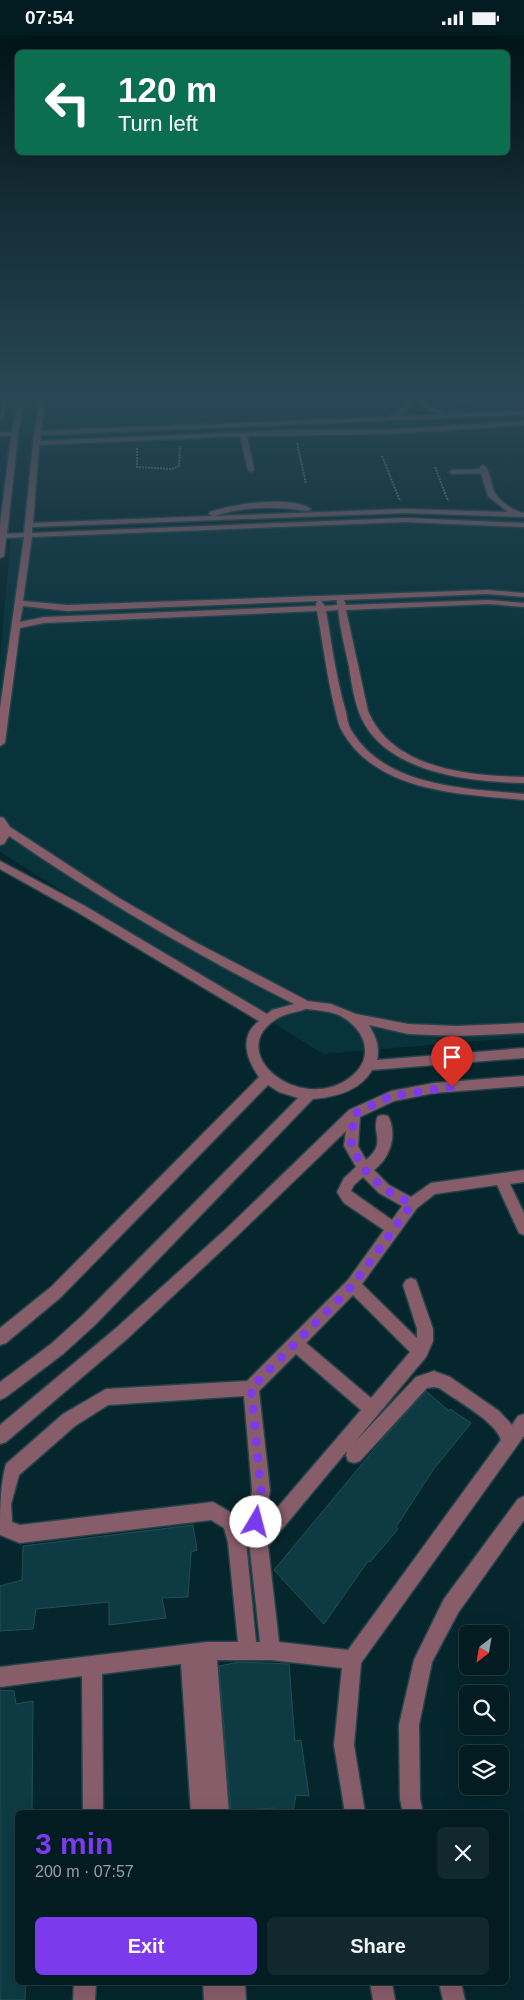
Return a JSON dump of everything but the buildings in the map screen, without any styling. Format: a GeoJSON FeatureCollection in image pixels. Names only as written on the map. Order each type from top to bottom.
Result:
{"type":"FeatureCollection","features":[{"type":"Feature","properties":{"kind":"street"},"geometry":{"type":"LineString","coordinates":[[0,556],[9,489]]}},
{"type":"Feature","properties":{"kind":"street"},"geometry":{"type":"LineString","coordinates":[[0,743],[28,535],[32,489]]}},
{"type":"Feature","properties":{"kind":"street"},"geometry":{"type":"LineString","coordinates":[[490,489],[492,496],[521,515]]}},
{"type":"Feature","properties":{"kind":"street"},"geometry":{"type":"LineString","coordinates":[[468,512],[492,496]]}},
{"type":"Feature","properties":{"kind":"street"},"geometry":{"type":"LineString","coordinates":[[28,525],[354,512],[450,511],[521,515]]}},
{"type":"Feature","properties":{"kind":"street"},"geometry":{"type":"LineString","coordinates":[[354,512],[356,522]]}},
{"type":"Feature","properties":{"kind":"street"},"geometry":{"type":"LineString","coordinates":[[3,536],[356,522],[442,521],[524,525]]}},
{"type":"Feature","properties":{"kind":"street"},"geometry":{"type":"LineString","coordinates":[[18,603],[66,608],[487,592],[524,595]]}},
{"type":"Feature","properties":{"kind":"street"},"geometry":{"type":"LineString","coordinates":[[340,597],[360,699],[371,726],[388,744],[407,757],[435,768],[477,779],[524,780]]}},
{"type":"Feature","properties":{"kind":"street"},"geometry":{"type":"LineString","coordinates":[[319,598],[337,698],[346,730],[366,753],[390,771],[424,783],[453,790],[524,797]]}},
{"type":"Feature","properties":{"kind":"street"},"geometry":{"type":"LineString","coordinates":[[16,626],[44,620],[481,602],[524,605]]}},
{"type":"Feature","properties":{"kind":"street"},"geometry":{"type":"LineString","coordinates":[[0,841],[5,835],[3,824]]}},
{"type":"Feature","properties":{"kind":"street"},"geometry":{"type":"LineString","coordinates":[[3,824],[64,869],[212,957],[306,1005]]}},
{"type":"Feature","properties":{"kind":"street"},"geometry":{"type":"LineString","coordinates":[[0,864],[81,909],[266,1019]]}},
{"type":"Feature","properties":{"kind":"street"},"geometry":{"type":"LineString","coordinates":[[353,1017],[364,1027],[371,1039],[373,1052],[370,1065],[361,1078],[347,1087],[329,1093],[310,1094],[286,1089],[266,1078],[257,1067],[252,1054],[252,1042],[257,1030],[266,1019],[284,1009],[306,1005],[323,1006],[339,1010],[353,1017],[408,1029],[457,1031],[524,1028]]}},
{"type":"Feature","properties":{"kind":"street"},"geometry":{"type":"LineString","coordinates":[[370,1065],[524,1053]]}},
{"type":"Feature","properties":{"kind":"street"},"geometry":{"type":"LineString","coordinates":[[0,1338],[56,1292],[266,1078]]}},
{"type":"Feature","properties":{"kind":"street"},"geometry":{"type":"LineString","coordinates":[[0,1436],[121,1334],[231,1233],[354,1114],[391,1096],[434,1088],[524,1081]]}},
{"type":"Feature","properties":{"kind":"street"},"geometry":{"type":"LineString","coordinates":[[0,1392],[57,1349],[89,1320],[310,1094]]}},
{"type":"Feature","properties":{"kind":"street"},"geometry":{"type":"LineString","coordinates":[[354,1114],[351,1146],[364,1169],[384,1189],[412,1204]]}},
{"type":"Feature","properties":{"kind":"street"},"geometry":{"type":"LineString","coordinates":[[383,1120],[387,1135],[384,1150],[374,1164],[364,1169],[346,1185],[344,1193],[349,1199],[394,1229]]}},
{"type":"Feature","properties":{"kind":"street"},"geometry":{"type":"LineString","coordinates":[[248,1651],[237,1543],[231,1522],[213,1511],[20,1534],[3,1527],[2,1504],[12,1471],[69,1420],[106,1397],[251,1388],[353,1285],[412,1204],[431,1189],[524,1176]]}},
{"type":"Feature","properties":{"kind":"street"},"geometry":{"type":"LineString","coordinates":[[501,1179],[524,1229]]}},
{"type":"Feature","properties":{"kind":"street"},"geometry":{"type":"LineString","coordinates":[[353,1285],[420,1352]]}},
{"type":"Feature","properties":{"kind":"street"},"geometry":{"type":"LineString","coordinates":[[259,1543],[420,1352],[425,1341],[425,1329],[411,1285]]}},
{"type":"Feature","properties":{"kind":"street"},"geometry":{"type":"LineString","coordinates":[[295,1343],[372,1409]]}},
{"type":"Feature","properties":{"kind":"street"},"geometry":{"type":"LineString","coordinates":[[354,1455],[422,1382],[434,1379],[444,1382],[493,1417],[506,1429],[510,1442]]}},
{"type":"Feature","properties":{"kind":"street"},"geometry":{"type":"LineString","coordinates":[[251,1388],[261,1490],[256,1522],[271,1651]]}},
{"type":"Feature","properties":{"kind":"street"},"geometry":{"type":"LineString","coordinates":[[355,1810],[344,1745],[352,1660],[524,1422]]}},
{"type":"Feature","properties":{"kind":"street"},"geometry":{"type":"LineString","coordinates":[[412,1810],[410,1799],[409,1725],[423,1659],[451,1606],[524,1505]]}},
{"type":"Feature","properties":{"kind":"street"},"geometry":{"type":"LineString","coordinates":[[0,1677],[198,1652],[271,1651],[352,1660]]}},
{"type":"Feature","properties":{"kind":"street"},"geometry":{"type":"LineString","coordinates":[[198,1652],[201,1810]]}},
{"type":"Feature","properties":{"kind":"street"},"geometry":{"type":"LineString","coordinates":[[198,1652],[220,1810]]}},
{"type":"Feature","properties":{"kind":"street"},"geometry":{"type":"LineString","coordinates":[[92,1666],[93,1810]]}},
{"type":"Feature","properties":{"kind":"street"},"geometry":{"type":"LineString","coordinates":[[84,2000],[85,1985]]}},
{"type":"Feature","properties":{"kind":"street"},"geometry":{"type":"LineString","coordinates":[[214,1985],[215,2000]]}},
{"type":"Feature","properties":{"kind":"street"},"geometry":{"type":"LineString","coordinates":[[234,1985],[235,2000]]}},
{"type":"Feature","properties":{"kind":"street"},"geometry":{"type":"LineString","coordinates":[[381,1985],[384,2000]]}},
{"type":"Feature","properties":{"kind":"street"},"geometry":{"type":"LineString","coordinates":[[450,1985],[454,2000]]}},
{"type":"Feature","properties":{"kind":"path"},"geometry":{"type":"LineString","coordinates":[[395,489],[404,511]]}},
{"type":"Feature","properties":{"kind":"path"},"geometry":{"type":"LineString","coordinates":[[443,489],[450,511]]}},
{"type":"Feature","properties":{"kind":"shaded area"},"geometry":{"type":"Polygon","coordinates":[[[494,518],[524,521],[524,1037],[323,1054],[0,852],[0,659],[11,536],[320,519],[494,518]]]}},
{"type":"Feature","properties":{"kind":"route"},"geometry":{"type":"LineString","coordinates":[[256,1522],[261,1490],[251,1388],[353,1285],[412,1204],[384,1189],[364,1169],[351,1146],[354,1114],[391,1096],[434,1088],[452,1087]]}}]}
